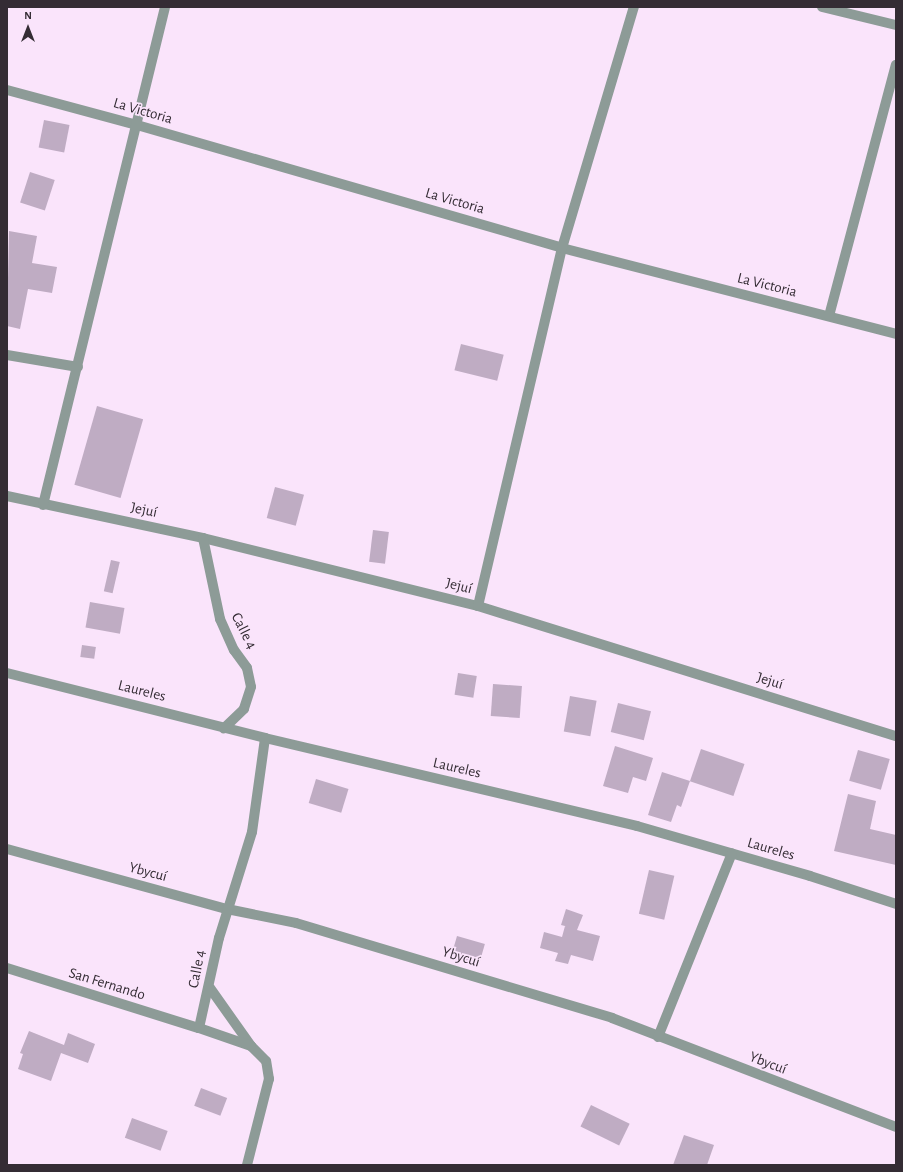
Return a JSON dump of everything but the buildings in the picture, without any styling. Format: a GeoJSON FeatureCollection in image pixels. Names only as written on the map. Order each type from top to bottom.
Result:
{"type":"FeatureCollection","features":[{"type":"Feature","properties":{"kind":"street"},"geometry":{"type":"LineString","coordinates":[[43,505],[165,7]]}},
{"type":"Feature","properties":{"kind":"street"},"geometry":{"type":"LineString","coordinates":[[478,606],[562,248],[634,7]]}},
{"type":"Feature","properties":{"kind":"street"},"geometry":{"type":"LineString","coordinates":[[822,7],[896,25]]}},
{"type":"Feature","properties":{"kind":"street"},"geometry":{"type":"LineString","coordinates":[[829,316],[896,65]]}},
{"type":"Feature","properties":{"kind":"street","name":"La Victoria"},"geometry":{"type":"LineString","coordinates":[[7,90],[137,125],[562,248],[896,334]]}},
{"type":"Feature","properties":{"kind":"street"},"geometry":{"type":"LineString","coordinates":[[7,355],[78,367]]}},
{"type":"Feature","properties":{"kind":"street","name":"Jejuí"},"geometry":{"type":"LineString","coordinates":[[7,496],[43,505],[203,538],[478,606],[896,736]]}},
{"type":"Feature","properties":{"kind":"street","name":"Calle 4"},"geometry":{"type":"LineString","coordinates":[[203,538],[220,619],[234,650],[247,668],[250,687],[244,709],[224,728]]}},
{"type":"Feature","properties":{"kind":"street","name":"Laureles"},"geometry":{"type":"LineString","coordinates":[[7,673],[265,738],[637,826],[732,853],[896,904]]}},
{"type":"Feature","properties":{"kind":"street","name":"Calle 4"},"geometry":{"type":"LineString","coordinates":[[199,1028],[210,988],[227,909],[252,832],[265,738]]}},
{"type":"Feature","properties":{"kind":"street","name":"Ybycuí"},"geometry":{"type":"LineString","coordinates":[[7,850],[227,909],[296,923],[612,1018],[658,1037],[896,1127]]}},
{"type":"Feature","properties":{"kind":"street"},"geometry":{"type":"LineString","coordinates":[[658,1037],[732,853]]}},
{"type":"Feature","properties":{"kind":"street","name":"San Fernando"},"geometry":{"type":"LineString","coordinates":[[7,968],[199,1028]]}},
{"type":"Feature","properties":{"kind":"street"},"geometry":{"type":"LineString","coordinates":[[210,988],[252,1046],[266,1061],[269,1079],[247,1165]]}},
{"type":"Feature","properties":{"kind":"street"},"geometry":{"type":"LineString","coordinates":[[199,1028],[252,1046]]}}]}
